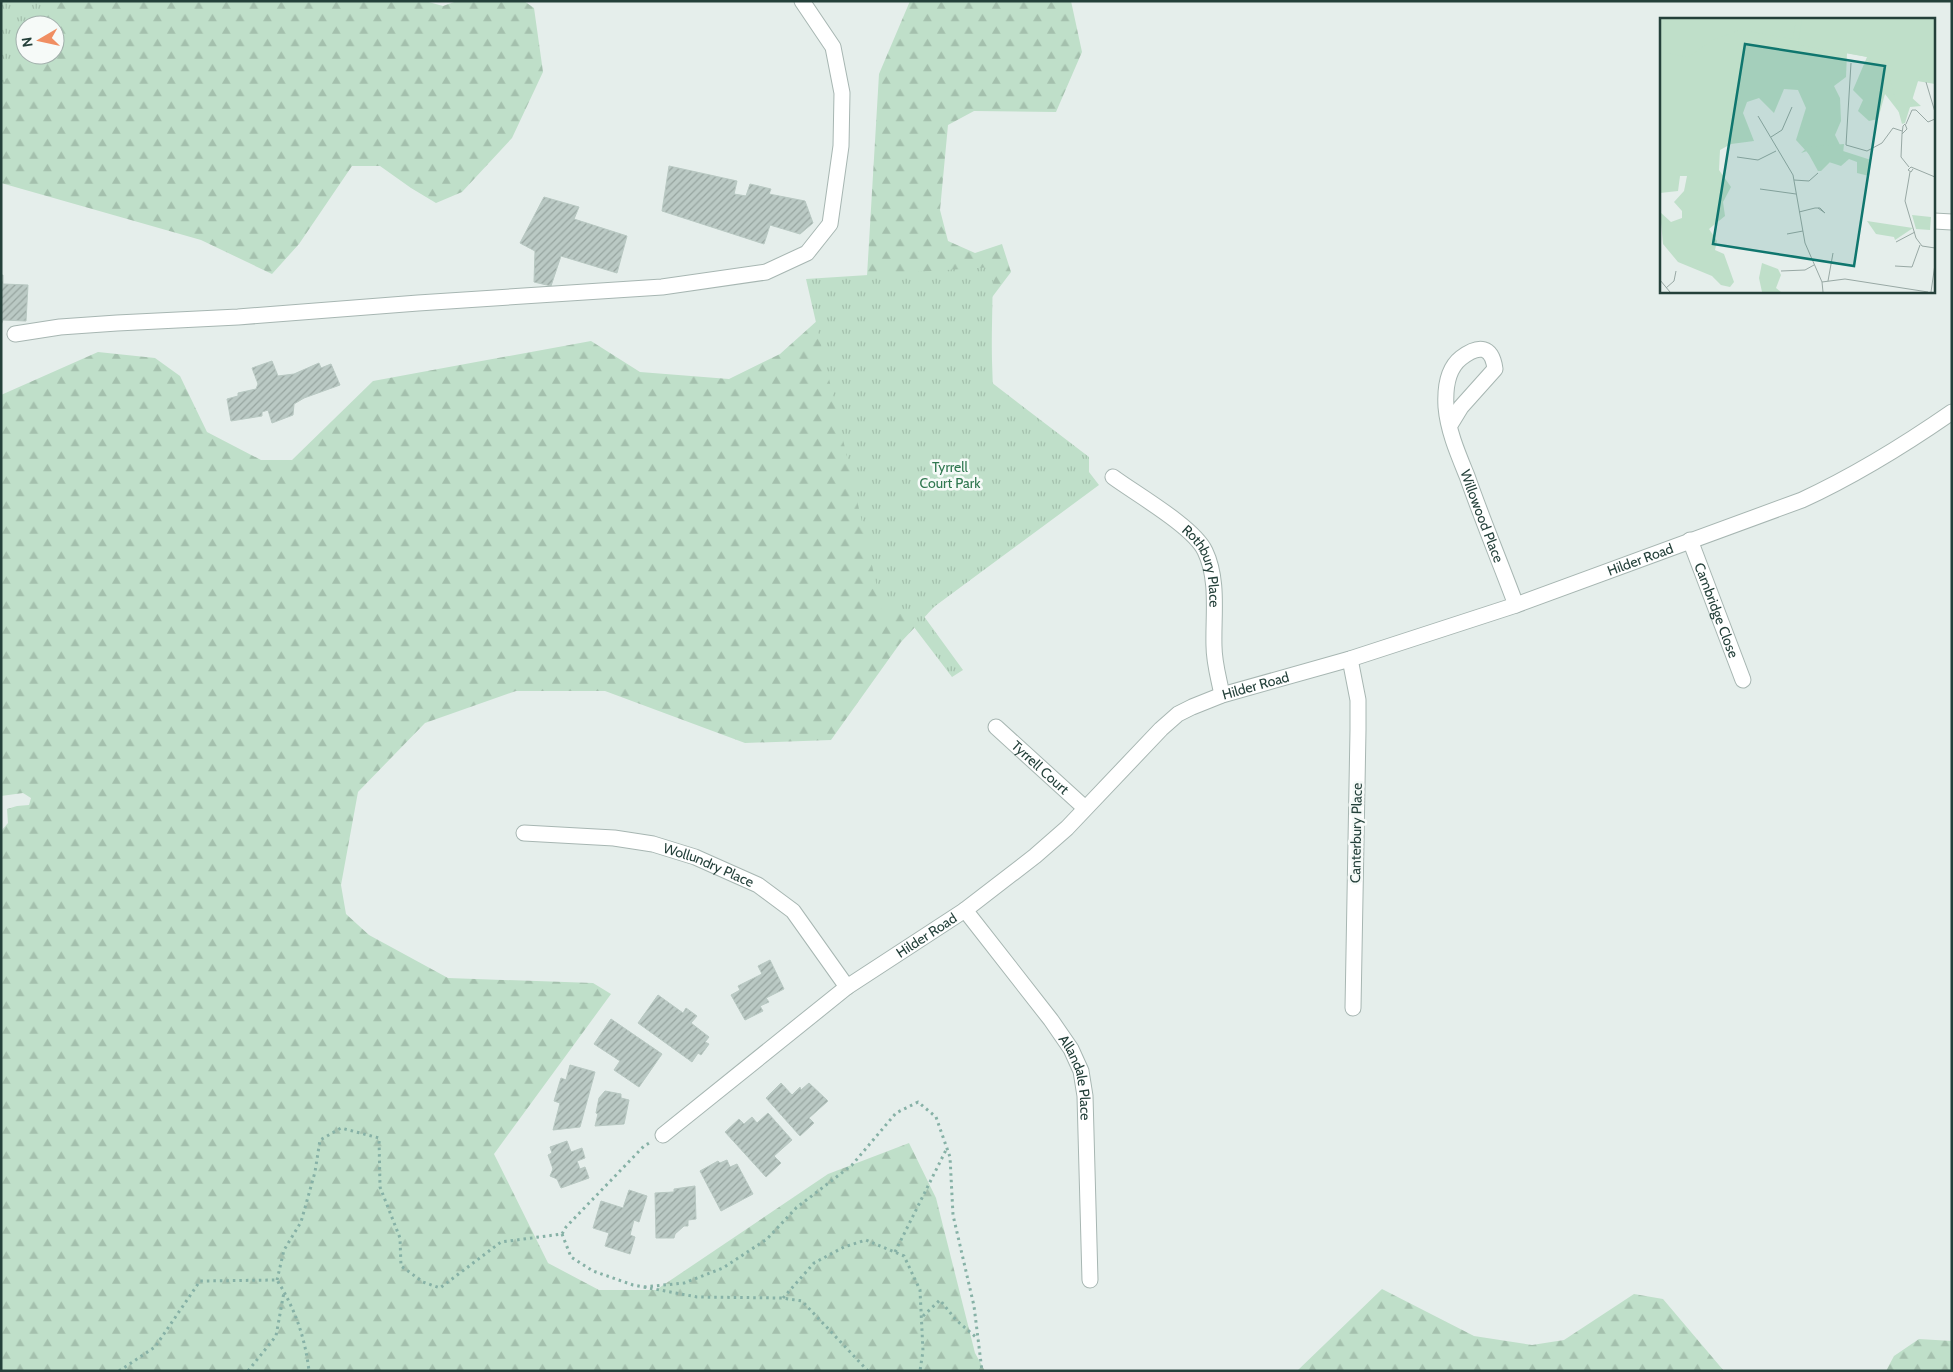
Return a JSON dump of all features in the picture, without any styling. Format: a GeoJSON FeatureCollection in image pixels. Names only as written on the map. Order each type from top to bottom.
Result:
{"type":"FeatureCollection","features":[{"type":"Feature","properties":{"kind":"street"},"geometry":{"type":"LineString","coordinates":[[16,334],[60,327],[238,317],[418,303],[662,288],[766,272],[807,253],[830,224],[841,146],[842,93],[834,47],[802,1]]}},
{"type":"Feature","properties":{"kind":"street"},"geometry":{"type":"LineString","coordinates":[[1936,222],[1952,222]]}},
{"type":"Feature","properties":{"kind":"street","name":"Willowood Place"},"geometry":{"type":"LineString","coordinates":[[1450,425],[1461,407],[1496,369],[1494,358],[1487,352],[1477,349],[1467,353],[1457,361],[1450,372],[1446,389],[1446,408],[1450,425],[1467,479],[1516,605]]}},
{"type":"Feature","properties":{"kind":"street","name":"Hilder Road"},"geometry":{"type":"LineString","coordinates":[[663,1135],[847,986],[965,910],[1034,856],[1067,828],[1161,729],[1178,714],[1192,706],[1222,695],[1350,659],[1516,605],[1802,500],[1846,479],[1883,458],[1952,412]]}},
{"type":"Feature","properties":{"kind":"street","name":"Rothbury Place"},"geometry":{"type":"LineString","coordinates":[[1113,477],[1172,518],[1190,533],[1205,550],[1214,593],[1214,648],[1222,695]]}},
{"type":"Feature","properties":{"kind":"street","name":"Cambridge Close"},"geometry":{"type":"LineString","coordinates":[[1690,540],[1743,680]]}},
{"type":"Feature","properties":{"kind":"street","name":"Canterbury Place"},"geometry":{"type":"LineString","coordinates":[[1350,659],[1358,700],[1353,1008]]}},
{"type":"Feature","properties":{"kind":"street","name":"Tyrrell Court"},"geometry":{"type":"LineString","coordinates":[[996,727],[1085,808]]}},
{"type":"Feature","properties":{"kind":"street","name":"Wollundry Place"},"geometry":{"type":"LineString","coordinates":[[524,833],[614,838],[653,844],[696,857],[758,884],[793,911],[847,986]]}},
{"type":"Feature","properties":{"kind":"street","name":"Allandale Place"},"geometry":{"type":"LineString","coordinates":[[965,910],[1051,1020],[1071,1049],[1081,1071],[1086,1109],[1090,1280]]}},
{"type":"Feature","properties":{"kind":"path"},"geometry":{"type":"LineString","coordinates":[[644,1287],[684,1283],[723,1268],[766,1239],[796,1208],[852,1165],[896,1113],[918,1102],[936,1117],[950,1158],[953,1215],[974,1306],[982,1371]]}},
{"type":"Feature","properties":{"kind":"path"},"geometry":{"type":"LineString","coordinates":[[309,1371],[304,1340],[284,1291],[277,1280],[284,1250],[301,1222],[315,1172],[320,1140],[341,1128],[379,1138],[380,1187],[400,1238],[401,1266],[423,1282],[440,1288],[501,1242],[562,1234]]}},
{"type":"Feature","properties":{"kind":"path"},"geometry":{"type":"LineString","coordinates":[[562,1234],[566,1227],[644,1146],[663,1135]]}},
{"type":"Feature","properties":{"kind":"path"},"geometry":{"type":"LineString","coordinates":[[895,1252],[947,1148]]}},
{"type":"Feature","properties":{"kind":"path"},"geometry":{"type":"LineString","coordinates":[[562,1234],[571,1257],[593,1270],[644,1287],[697,1298],[782,1298],[802,1301],[868,1371]]}},
{"type":"Feature","properties":{"kind":"path"},"geometry":{"type":"LineString","coordinates":[[782,1298],[814,1263],[844,1247],[866,1240],[904,1256],[920,1290],[923,1351],[920,1371]]}},
{"type":"Feature","properties":{"kind":"path"},"geometry":{"type":"LineString","coordinates":[[119,1371],[155,1347],[200,1281],[277,1280]]}},
{"type":"Feature","properties":{"kind":"path"},"geometry":{"type":"LineString","coordinates":[[248,1371],[276,1336],[284,1291]]}},
{"type":"Feature","properties":{"kind":"path"},"geometry":{"type":"LineString","coordinates":[[922,1316],[940,1300],[956,1320],[978,1340]]}},
{"type":"Feature","properties":{"kind":"green space"},"geometry":{"type":"Polygon","coordinates":[[[1,1],[425,1],[443,6],[457,1],[524,1],[534,8],[543,72],[512,138],[462,192],[436,203],[380,166],[352,166],[299,244],[272,274],[201,240],[1,183],[1,1]]]}},
{"type":"Feature","properties":{"kind":"green space"},"geometry":{"type":"Polygon","coordinates":[[[1,1],[57,1],[48,15],[15,15],[16,65],[1,87],[1,1]]]}},
{"type":"Feature","properties":{"kind":"green space"},"geometry":{"type":"Polygon","coordinates":[[[910,1],[1071,1],[1082,52],[1056,112],[974,111],[948,125],[940,210],[948,241],[975,253],[1002,244],[1011,272],[990,300],[993,391],[1028,507],[901,642],[831,740],[745,743],[605,691],[516,691],[425,723],[358,792],[341,885],[346,914],[369,935],[448,978],[593,983],[611,994],[494,1154],[548,1263],[599,1290],[656,1290],[828,1174],[909,1143],[936,1198],[975,1353],[985,1371],[1,1371],[1,831],[8,823],[7,809],[29,805],[31,798],[23,793],[1,796],[1,395],[98,352],[155,358],[180,376],[207,432],[261,460],[292,460],[373,381],[591,341],[640,372],[729,379],[780,354],[867,276],[879,74],[910,1]]]}},
{"type":"Feature","properties":{"kind":"green space","name":"Tyrrell Court Park"},"geometry":{"type":"Polygon","coordinates":[[[993,267],[991,382],[1089,457],[1089,472],[1099,485],[923,615],[963,670],[952,677],[904,614],[883,613],[806,279],[993,267]]]}},
{"type":"Feature","properties":{"kind":"green space"},"geometry":{"type":"Polygon","coordinates":[[[1382,1289],[1474,1336],[1532,1345],[1564,1340],[1634,1294],[1663,1299],[1724,1371],[1297,1371],[1382,1289]]]}},
{"type":"Feature","properties":{"kind":"green space"},"geometry":{"type":"Polygon","coordinates":[[[1919,1339],[1952,1341],[1952,1371],[1886,1371],[1894,1356],[1919,1339]]]}},
{"type":"Feature","properties":{"kind":"building"},"geometry":{"type":"Polygon","coordinates":[[[669,166],[737,181],[734,194],[746,196],[750,184],[771,189],[769,194],[805,201],[813,223],[800,234],[770,225],[764,244],[662,211],[669,166]]]}},
{"type":"Feature","properties":{"kind":"building"},"geometry":{"type":"Polygon","coordinates":[[[544,197],[579,207],[574,219],[627,236],[617,273],[561,256],[551,286],[534,282],[535,251],[520,243],[544,197]]]}},
{"type":"Feature","properties":{"kind":"building"},"geometry":{"type":"Polygon","coordinates":[[[1,275],[3,275],[3,284],[28,285],[26,321],[3,320],[1,325],[1,275]]]}},
{"type":"Feature","properties":{"kind":"building"},"geometry":{"type":"Polygon","coordinates":[[[272,361],[278,376],[294,374],[319,363],[321,368],[331,364],[340,385],[304,398],[294,404],[293,415],[272,423],[268,410],[262,412],[262,416],[231,421],[227,399],[238,396],[238,393],[256,389],[258,384],[252,368],[272,361]]]}},
{"type":"Feature","properties":{"kind":"building"},"geometry":{"type":"Polygon","coordinates":[[[770,960],[784,989],[766,998],[769,1002],[760,1006],[763,1011],[745,1020],[731,995],[740,990],[738,986],[762,974],[758,966],[770,960]]]}},
{"type":"Feature","properties":{"kind":"building"},"geometry":{"type":"Polygon","coordinates":[[[658,995],[683,1013],[686,1008],[697,1016],[691,1023],[709,1037],[705,1042],[709,1044],[701,1055],[698,1053],[692,1062],[638,1023],[658,995]]]}},
{"type":"Feature","properties":{"kind":"building"},"geometry":{"type":"Polygon","coordinates":[[[611,1019],[662,1054],[639,1087],[614,1070],[620,1061],[594,1044],[611,1019]]]}},
{"type":"Feature","properties":{"kind":"building"},"geometry":{"type":"Polygon","coordinates":[[[570,1065],[595,1072],[580,1127],[553,1130],[560,1103],[554,1101],[561,1078],[566,1080],[570,1065]]]}},
{"type":"Feature","properties":{"kind":"building"},"geometry":{"type":"Polygon","coordinates":[[[781,1083],[792,1095],[800,1087],[801,1090],[809,1083],[828,1101],[809,1118],[814,1123],[800,1136],[766,1098],[781,1083]]]}},
{"type":"Feature","properties":{"kind":"building"},"geometry":{"type":"Polygon","coordinates":[[[605,1091],[621,1094],[621,1098],[629,1100],[624,1124],[595,1126],[599,1098],[605,1091]]]}},
{"type":"Feature","properties":{"kind":"building"},"geometry":{"type":"Polygon","coordinates":[[[768,1113],[792,1140],[774,1156],[781,1163],[766,1177],[725,1132],[739,1119],[744,1124],[752,1117],[757,1123],[768,1113]]]}},
{"type":"Feature","properties":{"kind":"building"},"geometry":{"type":"Polygon","coordinates":[[[567,1141],[571,1152],[582,1148],[585,1158],[577,1161],[580,1169],[585,1167],[589,1178],[561,1188],[557,1179],[550,1176],[553,1169],[548,1155],[552,1153],[550,1147],[567,1141]]]}},
{"type":"Feature","properties":{"kind":"building"},"geometry":{"type":"Polygon","coordinates":[[[727,1160],[730,1167],[737,1164],[753,1194],[721,1211],[700,1171],[718,1161],[720,1163],[727,1160]]]}},
{"type":"Feature","properties":{"kind":"building"},"geometry":{"type":"Polygon","coordinates":[[[695,1186],[696,1219],[688,1220],[688,1226],[684,1226],[675,1234],[674,1238],[656,1238],[655,1193],[674,1192],[674,1189],[695,1186]]]}},
{"type":"Feature","properties":{"kind":"building"},"geometry":{"type":"Polygon","coordinates":[[[629,1190],[647,1196],[639,1222],[634,1220],[630,1235],[635,1237],[630,1254],[605,1246],[609,1233],[593,1228],[601,1201],[623,1208],[629,1190]]]}}]}
